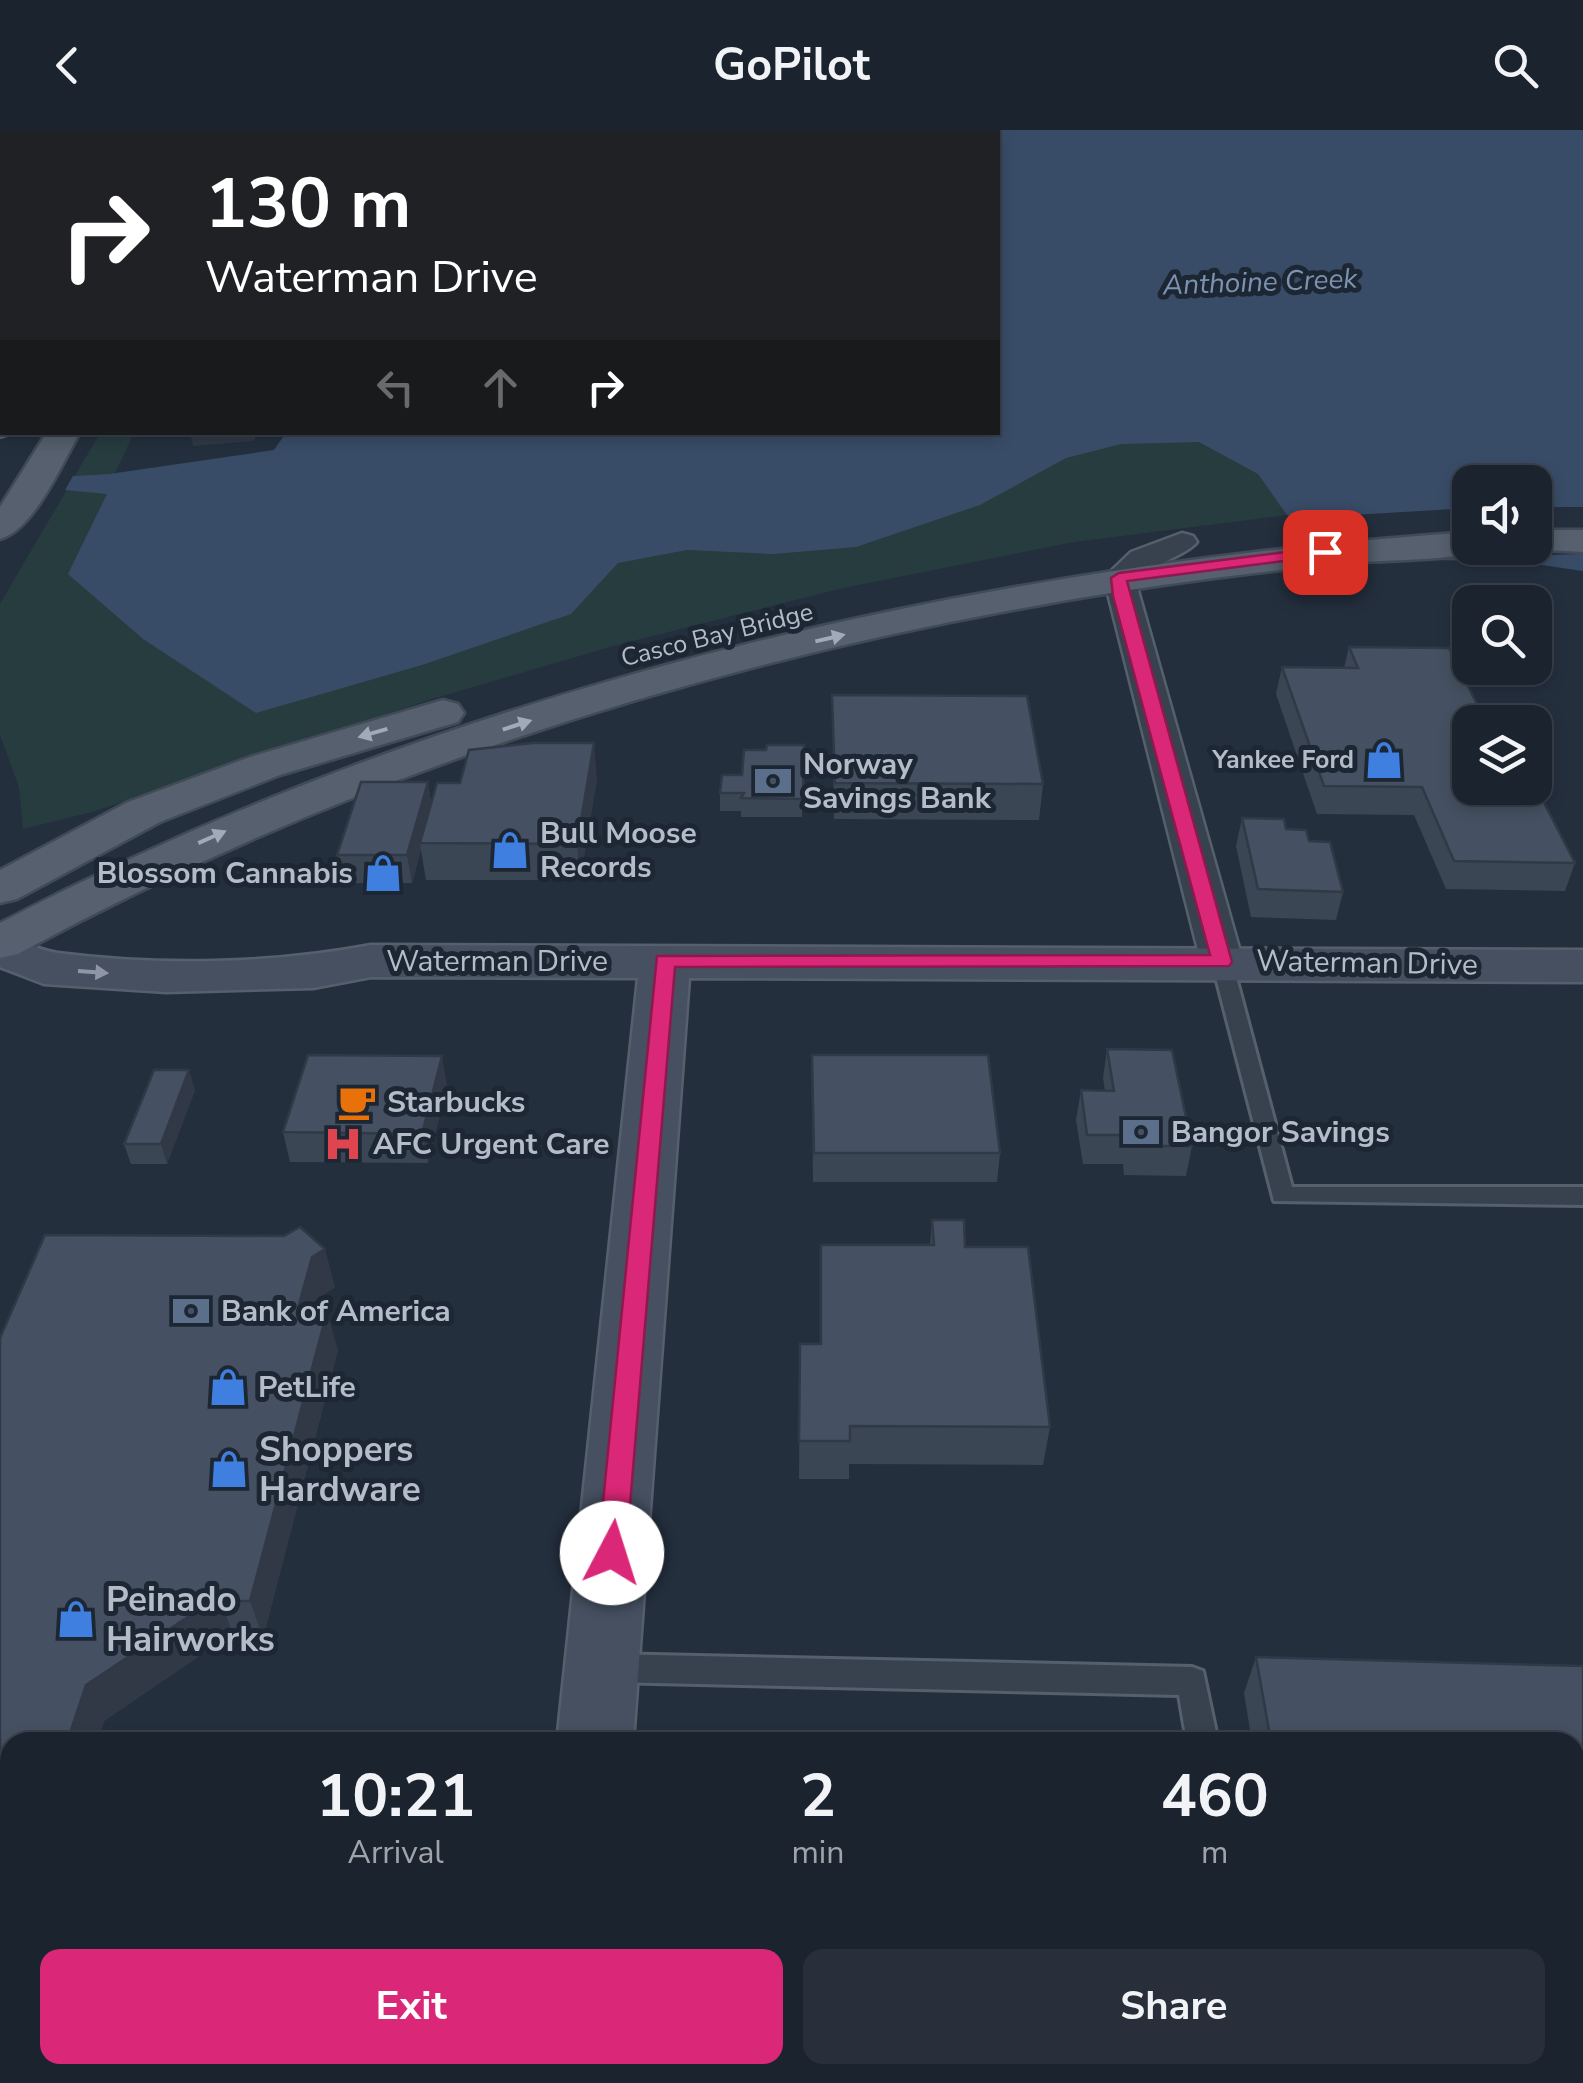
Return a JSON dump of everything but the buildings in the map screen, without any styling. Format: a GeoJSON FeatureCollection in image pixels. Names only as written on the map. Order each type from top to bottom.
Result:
{"type":"FeatureCollection","features":[{"type":"Feature","properties":{"kind":"main road"},"geometry":{"type":"LineString","coordinates":[[3,536],[62,435]]}},
{"type":"Feature","properties":{"kind":"main road"},"geometry":{"type":"LineString","coordinates":[[1552,518],[1583,517]]}},
{"type":"Feature","properties":{"kind":"main road","name":"Casco Bay Bridge"},"geometry":{"type":"LineString","coordinates":[[0,889],[144,812],[322,748],[694,640],[959,580],[1191,554],[1342,526],[1452,520]]}},
{"type":"Feature","properties":{"kind":"main road"},"geometry":{"type":"LineString","coordinates":[[1552,542],[1583,541]]}},
{"type":"Feature","properties":{"kind":"main road","name":"Casco Bay Bridge"},"geometry":{"type":"LineString","coordinates":[[10,929],[247,821],[485,735],[785,648],[1018,596],[1119,578],[1191,554],[1325,552],[1452,544]]}},
{"type":"Feature","properties":{"kind":"main road"},"geometry":{"type":"LineString","coordinates":[[0,845],[144,812]]}},
{"type":"Feature","properties":{"kind":"street"},"geometry":{"type":"LineString","coordinates":[[1119,578],[1222,962]]}},
{"type":"Feature","properties":{"kind":"street","name":"Waterman Drive"},"geometry":{"type":"LineString","coordinates":[[10,929],[44,968],[166,976],[313,972],[371,961],[1583,966]]}},
{"type":"Feature","properties":{"kind":"street"},"geometry":{"type":"LineString","coordinates":[[596,1732],[665,961]]}},
{"type":"Feature","properties":{"kind":"lane"},"geometry":{"type":"LineString","coordinates":[[1222,962],[1282,1195],[1583,1196]]}},
{"type":"Feature","properties":{"kind":"lane"},"geometry":{"type":"LineString","coordinates":[[602,1668],[1192,1681],[1200,1732]]}},
{"type":"Feature","properties":{"kind":"green space"},"geometry":{"type":"Polygon","coordinates":[[[1000,130],[1583,130],[1583,571],[1542,565],[1552,565],[1552,465],[1452,465],[1452,560],[1435,560],[1287,515],[1074,542],[843,588],[617,645],[432,699],[92,812],[23,829],[19,787],[0,735],[0,604],[99,435],[133,435],[115,473],[274,450],[284,435],[1000,435],[1000,130]]]}},
{"type":"Feature","properties":{"kind":"water","name":"Anthoine Creek"},"geometry":{"type":"Polygon","coordinates":[[[1000,130],[1583,130],[1583,571],[1542,565],[1552,565],[1552,465],[1452,465],[1452,560],[1435,560],[1287,515],[1258,474],[1199,442],[1121,444],[1066,458],[980,505],[856,547],[773,554],[687,550],[618,563],[571,614],[422,665],[256,713],[143,639],[68,574],[107,494],[65,490],[73,476],[274,450],[285,435],[1000,435],[1000,130]]]}},
{"type":"Feature","properties":{"kind":"pier"},"geometry":{"type":"Polygon","coordinates":[[[1552,507],[1583,507],[1583,554],[1552,555],[1552,507]]]}},
{"type":"Feature","properties":{"kind":"pier"},"geometry":{"type":"Polygon","coordinates":[[[1452,509],[1452,558],[1416,559],[1285,519],[1452,509]]]}},
{"type":"Feature","properties":{"kind":"place","name":"Yankee Ford"},"geometry":{"type":"Point","coordinates":[1384,760]}},
{"type":"Feature","properties":{"kind":"place","name":"Norway Savings Bank"},"geometry":{"type":"Point","coordinates":[773,781]}},
{"type":"Feature","properties":{"kind":"place","name":"Bull Moose Records"},"geometry":{"type":"Point","coordinates":[510,850]}},
{"type":"Feature","properties":{"kind":"place","name":"Blossom Cannabis"},"geometry":{"type":"Point","coordinates":[383,873]}},
{"type":"Feature","properties":{"kind":"place","name":"Starbucks"},"geometry":{"type":"Point","coordinates":[357,1102]}},
{"type":"Feature","properties":{"kind":"place","name":"Bangor Savings"},"geometry":{"type":"Point","coordinates":[1141,1132]}},
{"type":"Feature","properties":{"kind":"place","name":"AFC Urgent Care"},"geometry":{"type":"Point","coordinates":[343,1144]}},
{"type":"Feature","properties":{"kind":"place","name":"Bank of America"},"geometry":{"type":"Point","coordinates":[191,1311]}},
{"type":"Feature","properties":{"kind":"place","name":"PetLife"},"geometry":{"type":"Point","coordinates":[228,1387]}},
{"type":"Feature","properties":{"kind":"place","name":"Shoppers Hardware"},"geometry":{"type":"Point","coordinates":[229,1469]}},
{"type":"Feature","properties":{"kind":"place","name":"Peinado Hairworks"},"geometry":{"type":"Point","coordinates":[76,1619]}},
{"type":"Feature","properties":{"kind":"route"},"geometry":{"type":"LineString","coordinates":[[612,1553],[665,961],[1222,962],[1119,578],[1325,552]]}}]}
